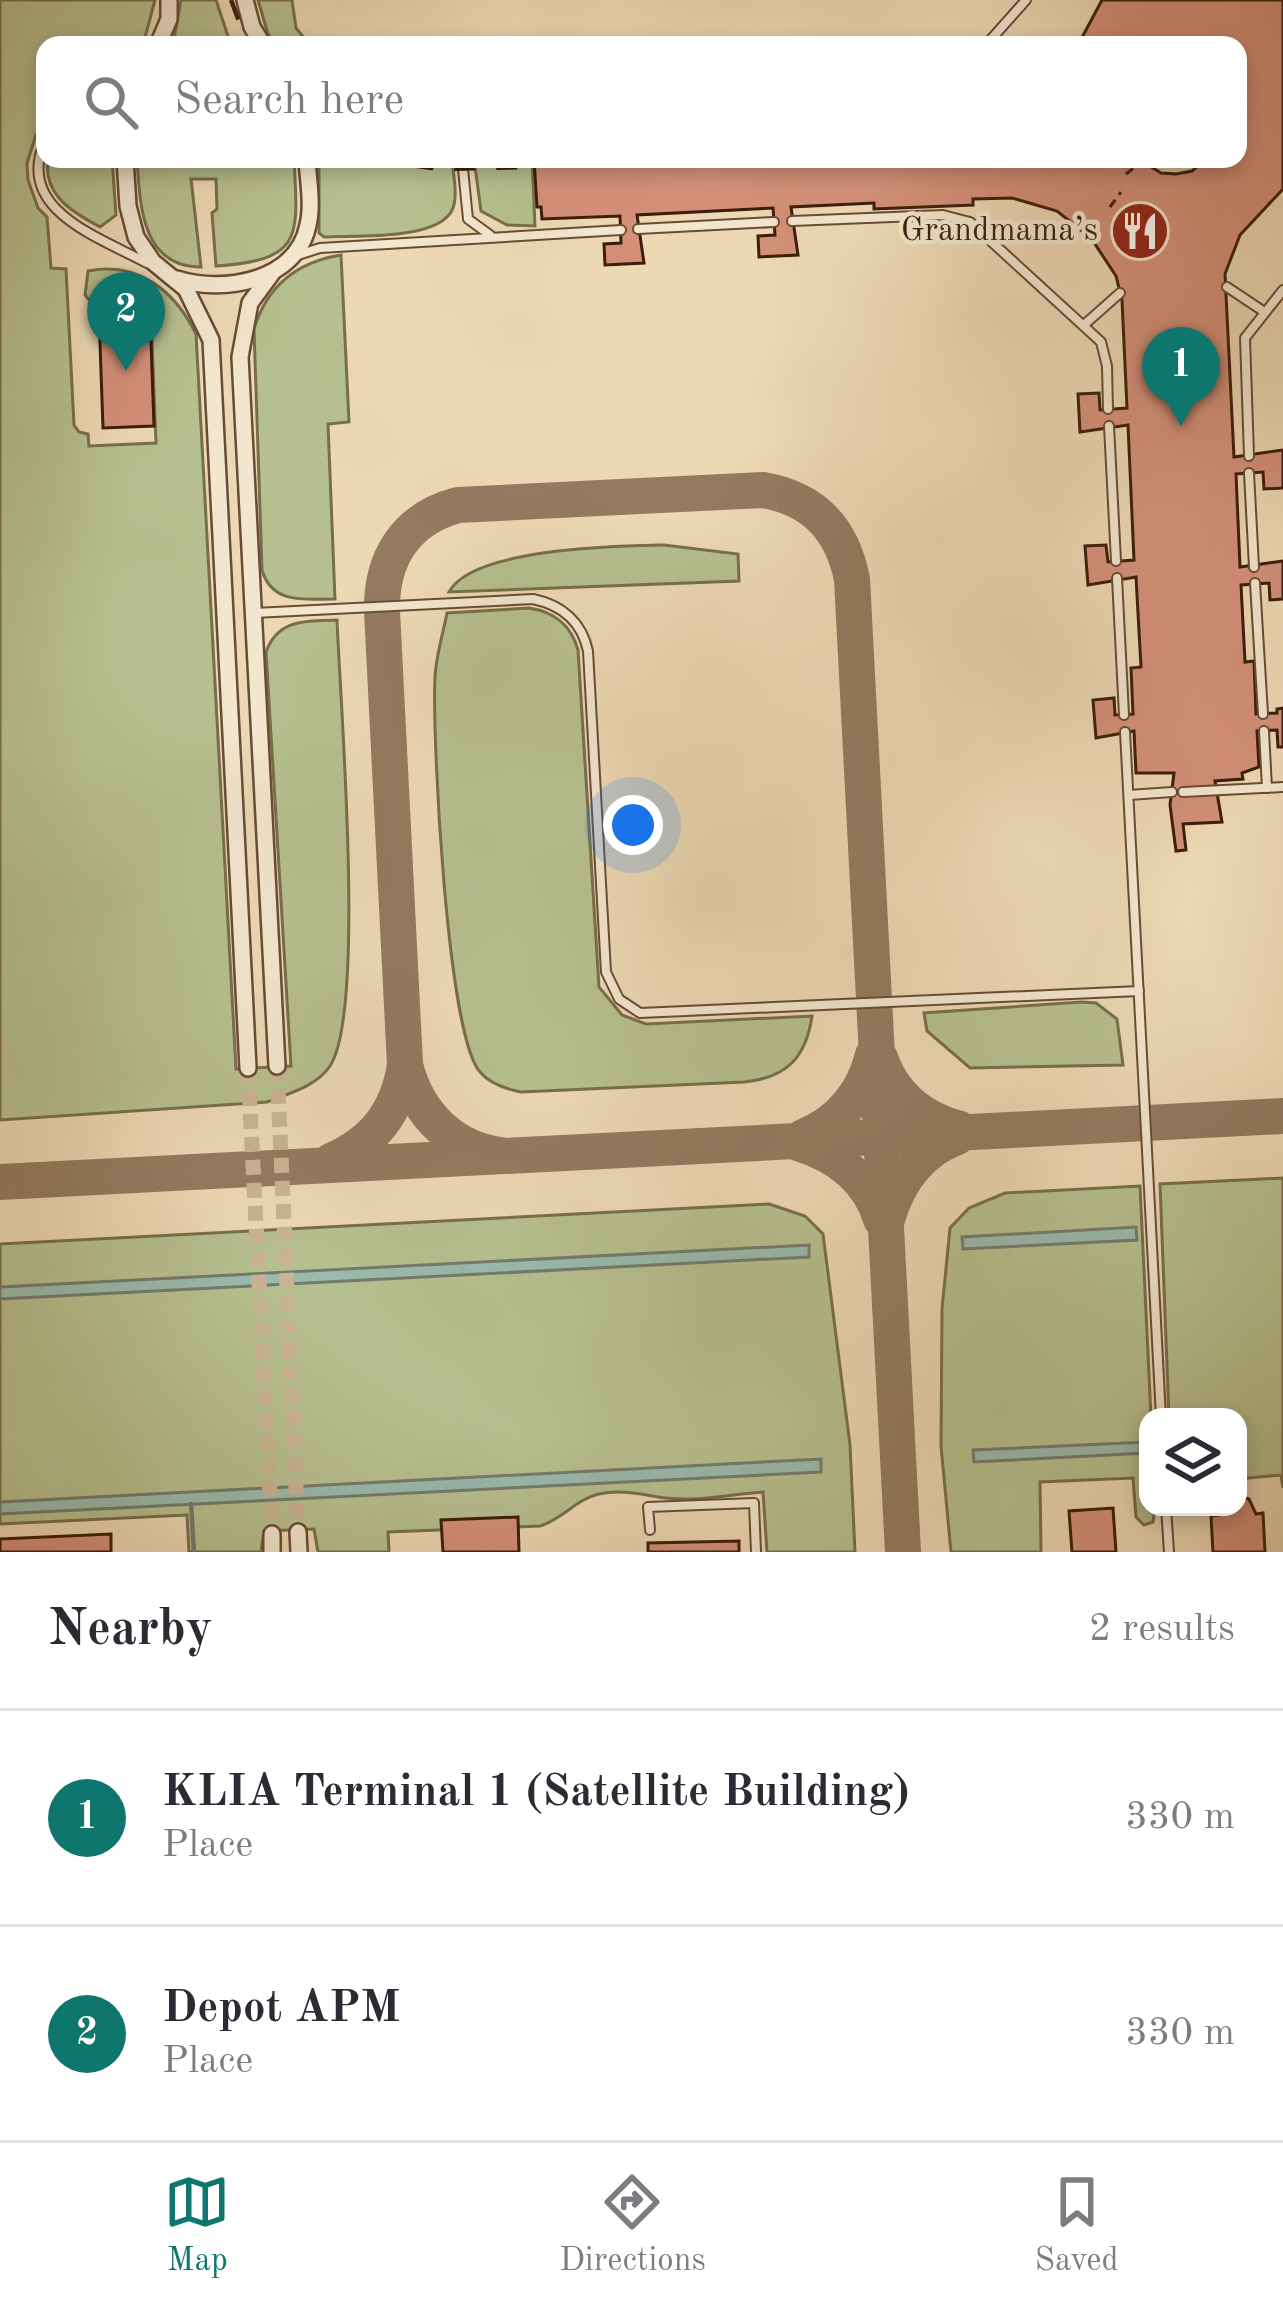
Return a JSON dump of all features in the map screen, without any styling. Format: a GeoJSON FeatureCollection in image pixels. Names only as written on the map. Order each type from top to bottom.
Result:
{"type":"FeatureCollection","features":[{"type":"Feature","properties":{"kind":"street"},"geometry":{"type":"LineString","coordinates":[[162,36],[169,19],[169,0]]}},
{"type":"Feature","properties":{"kind":"street"},"geometry":{"type":"LineString","coordinates":[[245,0],[258,36]]}},
{"type":"Feature","properties":{"kind":"street"},"geometry":{"type":"LineString","coordinates":[[126,168],[131,224],[144,250],[194,300],[211,340],[248,1068]]}},
{"type":"Feature","properties":{"kind":"street"},"geometry":{"type":"LineString","coordinates":[[277,1066],[240,342],[250,303],[301,244],[308,224],[308,168]]}},
{"type":"Feature","properties":{"kind":"street"},"geometry":{"type":"LineString","coordinates":[[169,275],[209,283],[251,281],[279,267]]}},
{"type":"Feature","properties":{"kind":"street"},"geometry":{"type":"LineString","coordinates":[[298,1532],[299,1552]]}},
{"type":"Feature","properties":{"kind":"lane"},"geometry":{"type":"LineString","coordinates":[[994,36],[1026,0]]}},
{"type":"Feature","properties":{"kind":"lane"},"geometry":{"type":"LineString","coordinates":[[38,168],[38,180],[54,208],[73,224],[169,275]]}},
{"type":"Feature","properties":{"kind":"lane"},"geometry":{"type":"LineString","coordinates":[[463,168],[467,219],[491,236]]}},
{"type":"Feature","properties":{"kind":"lane"},"geometry":{"type":"LineString","coordinates":[[791,221],[957,216],[981,231],[1085,324],[1104,349],[1108,409]]}},
{"type":"Feature","properties":{"kind":"lane"},"geometry":{"type":"LineString","coordinates":[[638,229],[774,222]]}},
{"type":"Feature","properties":{"kind":"lane"},"geometry":{"type":"LineString","coordinates":[[279,267],[320,248],[621,230]]}},
{"type":"Feature","properties":{"kind":"lane"},"geometry":{"type":"LineString","coordinates":[[1227,287],[1263,311]]}},
{"type":"Feature","properties":{"kind":"lane"},"geometry":{"type":"LineString","coordinates":[[1249,456],[1243,345],[1248,330],[1283,290]]}},
{"type":"Feature","properties":{"kind":"lane"},"geometry":{"type":"LineString","coordinates":[[1085,324],[1120,292]]}},
{"type":"Feature","properties":{"kind":"lane"},"geometry":{"type":"LineString","coordinates":[[1109,426],[1116,562]]}},
{"type":"Feature","properties":{"kind":"lane"},"geometry":{"type":"LineString","coordinates":[[1250,473],[1254,567]]}},
{"type":"Feature","properties":{"kind":"lane"},"geometry":{"type":"LineString","coordinates":[[1117,578],[1124,715]]}},
{"type":"Feature","properties":{"kind":"lane"},"geometry":{"type":"LineString","coordinates":[[1255,584],[1263,714]]}},
{"type":"Feature","properties":{"kind":"lane"},"geometry":{"type":"LineString","coordinates":[[253,614],[533,599],[554,605],[572,618],[588,651],[606,972],[619,999],[640,1013],[1139,991]]}},
{"type":"Feature","properties":{"kind":"lane"},"geometry":{"type":"LineString","coordinates":[[1264,731],[1267,788]]}},
{"type":"Feature","properties":{"kind":"lane"},"geometry":{"type":"LineString","coordinates":[[1125,732],[1162,1408]]}},
{"type":"Feature","properties":{"kind":"lane"},"geometry":{"type":"LineString","coordinates":[[1183,792],[1283,788]]}},
{"type":"Feature","properties":{"kind":"lane"},"geometry":{"type":"LineString","coordinates":[[1129,796],[1172,792]]}},
{"type":"Feature","properties":{"kind":"lane"},"geometry":{"type":"LineString","coordinates":[[650,1530],[648,1507],[754,1503],[757,1552]]}},
{"type":"Feature","properties":{"kind":"lane"},"geometry":{"type":"LineString","coordinates":[[1166,1516],[1168,1552]]}},
{"type":"Feature","properties":{"kind":"path"},"geometry":{"type":"LineString","coordinates":[[1126,175],[1134,168]]}},
{"type":"Feature","properties":{"kind":"path"},"geometry":{"type":"LineString","coordinates":[[1110,207],[1121,192]]}},
{"type":"Feature","properties":{"kind":"green space"},"geometry":{"type":"Polygon","coordinates":[[[0,0],[155,0],[145,36],[36,36],[36,135],[27,163],[28,180],[38,208],[47,217],[51,268],[66,269],[74,425],[88,434],[89,446],[156,443],[151,313],[140,313],[139,304],[92,303],[85,295],[88,271],[123,271],[153,283],[177,305],[196,334],[236,1069],[291,1066],[266,652],[285,628],[337,620],[349,922],[341,1034],[330,1066],[318,1079],[267,1102],[0,1120],[0,0]]]}},
{"type":"Feature","properties":{"kind":"green space"},"geometry":{"type":"Polygon","coordinates":[[[181,0],[216,0],[228,36],[175,36],[181,0]]]}},
{"type":"Feature","properties":{"kind":"green space"},"geometry":{"type":"Polygon","coordinates":[[[258,0],[292,0],[296,28],[303,36],[268,34],[258,0]]]}},
{"type":"Feature","properties":{"kind":"green space"},"geometry":{"type":"Polygon","coordinates":[[[48,168],[113,168],[116,215],[100,227],[62,201],[48,168]]]}},
{"type":"Feature","properties":{"kind":"green space"},"geometry":{"type":"Polygon","coordinates":[[[138,168],[294,168],[294,226],[290,240],[266,258],[216,266],[212,213],[217,209],[216,179],[191,179],[201,267],[181,264],[155,245],[140,195],[138,168]]]}},
{"type":"Feature","properties":{"kind":"green space"},"geometry":{"type":"Polygon","coordinates":[[[319,168],[453,168],[453,208],[432,226],[375,236],[324,237],[319,233],[319,168]]]}},
{"type":"Feature","properties":{"kind":"green space"},"geometry":{"type":"Polygon","coordinates":[[[475,168],[532,168],[535,226],[507,225],[481,211],[475,168]]]}},
{"type":"Feature","properties":{"kind":"green space"},"geometry":{"type":"Polygon","coordinates":[[[341,255],[349,422],[328,424],[335,599],[302,599],[282,595],[262,570],[254,329],[267,300],[286,278],[311,263],[341,255]]]}},
{"type":"Feature","properties":{"kind":"green space"},"geometry":{"type":"Polygon","coordinates":[[[664,545],[738,554],[739,581],[449,592],[463,577],[515,558],[664,545]]]}},
{"type":"Feature","properties":{"kind":"green space"},"geometry":{"type":"Polygon","coordinates":[[[529,608],[561,621],[578,650],[599,987],[622,1015],[646,1024],[812,1016],[799,1054],[771,1076],[744,1082],[521,1092],[480,1072],[468,1047],[450,947],[439,819],[436,669],[447,613],[529,608]]]}},
{"type":"Feature","properties":{"kind":"green space"},"geometry":{"type":"Polygon","coordinates":[[[1096,1003],[1117,1019],[1123,1065],[970,1068],[927,1031],[924,1013],[1096,1003]]]}},
{"type":"Feature","properties":{"kind":"green space"},"geometry":{"type":"Polygon","coordinates":[[[1283,1178],[1283,1488],[1281,1475],[1247,1478],[1247,1408],[1169,1408],[1160,1184],[1283,1178]]]}},
{"type":"Feature","properties":{"kind":"green space"},"geometry":{"type":"Polygon","coordinates":[[[1140,1186],[1151,1408],[1139,1408],[1139,1516],[1154,1516],[1153,1522],[1144,1525],[1136,1517],[1133,1478],[1040,1482],[1041,1552],[951,1552],[941,1446],[942,1309],[950,1228],[969,1208],[1005,1193],[1140,1186]]]}},
{"type":"Feature","properties":{"kind":"green space"},"geometry":{"type":"Polygon","coordinates":[[[769,1204],[805,1216],[823,1234],[850,1445],[855,1552],[767,1552],[763,1492],[690,1499],[608,1493],[583,1500],[540,1526],[388,1532],[389,1552],[318,1552],[314,1529],[264,1531],[261,1552],[189,1552],[187,1515],[0,1524],[0,1244],[769,1204]]]}},
{"type":"Feature","properties":{"kind":"shaded area"},"geometry":{"type":"Polygon","coordinates":[[[1136,1227],[1137,1240],[963,1249],[962,1237],[1136,1227]]]}},
{"type":"Feature","properties":{"kind":"shaded area"},"geometry":{"type":"Polygon","coordinates":[[[809,1245],[809,1257],[0,1299],[0,1287],[809,1245]]]}},
{"type":"Feature","properties":{"kind":"shaded area"},"geometry":{"type":"Polygon","coordinates":[[[1139,1442],[1139,1453],[974,1462],[973,1450],[1139,1442]]]}},
{"type":"Feature","properties":{"kind":"shaded area"},"geometry":{"type":"Polygon","coordinates":[[[821,1459],[821,1472],[0,1514],[0,1502],[821,1459]]]}},
{"type":"Feature","properties":{"kind":"building"},"geometry":{"type":"Polygon","coordinates":[[[1102,0],[1283,0],[1283,189],[1240,235],[1225,274],[1234,457],[1283,450],[1283,488],[1264,489],[1263,472],[1236,474],[1240,567],[1283,561],[1283,599],[1270,600],[1269,583],[1241,585],[1245,662],[1254,661],[1256,714],[1283,708],[1283,747],[1278,747],[1277,730],[1257,731],[1259,767],[1242,773],[1243,779],[1215,781],[1222,822],[1183,824],[1186,850],[1176,851],[1170,805],[1174,773],[1136,773],[1134,731],[1096,738],[1093,700],[1114,698],[1115,715],[1133,714],[1131,668],[1141,667],[1136,577],[1088,585],[1085,546],[1106,545],[1108,562],[1134,560],[1128,425],[1080,432],[1078,394],[1099,393],[1100,410],[1127,408],[1122,300],[1116,276],[1091,238],[1057,211],[1012,198],[973,199],[973,205],[791,207],[798,255],[759,257],[758,236],[775,235],[773,208],[637,215],[644,263],[605,265],[604,244],[621,243],[620,216],[542,219],[541,207],[537,207],[535,168],[1153,168],[1176,174],[1196,168],[1247,168],[1247,36],[1083,36],[1102,0]]]}},
{"type":"Feature","properties":{"kind":"building"},"geometry":{"type":"Polygon","coordinates":[[[150,313],[154,426],[103,428],[99,315],[150,313]]]}},
{"type":"Feature","properties":{"kind":"building"},"geometry":{"type":"Polygon","coordinates":[[[1249,1499],[1256,1514],[1263,1513],[1265,1552],[1213,1552],[1211,1516],[1247,1516],[1249,1499]]]}},
{"type":"Feature","properties":{"kind":"building"},"geometry":{"type":"Polygon","coordinates":[[[1113,1508],[1116,1552],[1072,1552],[1069,1511],[1113,1508]]]}},
{"type":"Feature","properties":{"kind":"building"},"geometry":{"type":"Polygon","coordinates":[[[518,1517],[519,1552],[443,1552],[441,1520],[518,1517]]]}},
{"type":"Feature","properties":{"kind":"building"},"geometry":{"type":"Polygon","coordinates":[[[111,1534],[111,1552],[0,1552],[0,1539],[111,1534]]]}},
{"type":"Feature","properties":{"kind":"building"},"geometry":{"type":"Polygon","coordinates":[[[739,1541],[739,1552],[648,1552],[648,1543],[739,1541]]]}},
{"type":"Feature","properties":{"kind":"waterway"},"geometry":{"type":"LineString","coordinates":[[191,1504],[194,1552]]}},
{"type":"Feature","properties":{"kind":"taxiway"},"geometry":{"type":"LineString","coordinates":[[507,1156],[471,1147],[441,1128],[419,1100],[405,1065],[382,611],[392,558],[410,531],[439,511],[458,505],[763,490],[781,494],[823,519],[841,545],[852,579],[903,1552]]}},
{"type":"Feature","properties":{"kind":"taxiway"},"geometry":{"type":"LineString","coordinates":[[803,1137],[849,1105],[873,1055]]}},
{"type":"Feature","properties":{"kind":"taxiway"},"geometry":{"type":"LineString","coordinates":[[880,1058],[893,1084],[911,1104],[960,1129]]}},
{"type":"Feature","properties":{"kind":"taxiway"},"geometry":{"type":"LineString","coordinates":[[331,1161],[360,1144],[382,1123],[397,1097],[405,1065]]}},
{"type":"Feature","properties":{"kind":"taxiway"},"geometry":{"type":"LineString","coordinates":[[0,1182],[1283,1116]]}},
{"type":"Feature","properties":{"kind":"taxiway"},"geometry":{"type":"LineString","coordinates":[[887,1219],[912,1169],[932,1150],[957,1137]]}},
{"type":"Feature","properties":{"kind":"taxiway"},"geometry":{"type":"LineString","coordinates":[[798,1143],[850,1170],[881,1219]]}},
{"type":"Feature","properties":{"kind":"tunnel"},"geometry":{"type":"LineString","coordinates":[[277,1066],[298,1532]]}},
{"type":"Feature","properties":{"kind":"tunnel"},"geometry":{"type":"LineString","coordinates":[[248,1068],[272,1534]]}},
{"type":"Feature","properties":{"kind":"railway"},"geometry":{"type":"LineString","coordinates":[[231,0],[245,36]]}},
{"type":"Feature","properties":{"kind":"railway"},"geometry":{"type":"LineString","coordinates":[[431,168],[486,168]]}},
{"type":"Feature","properties":{"kind":"place","name":"Grandmama’s"},"geometry":{"type":"Point","coordinates":[1140,231]}},
{"type":"Feature","properties":{"kind":"place","name":"Depot APM"},"geometry":{"type":"Point","coordinates":[126,371]}},
{"type":"Feature","properties":{"kind":"place","name":"KLIA Terminal 1 (Satellite Building)"},"geometry":{"type":"Point","coordinates":[1181,426]}}]}
